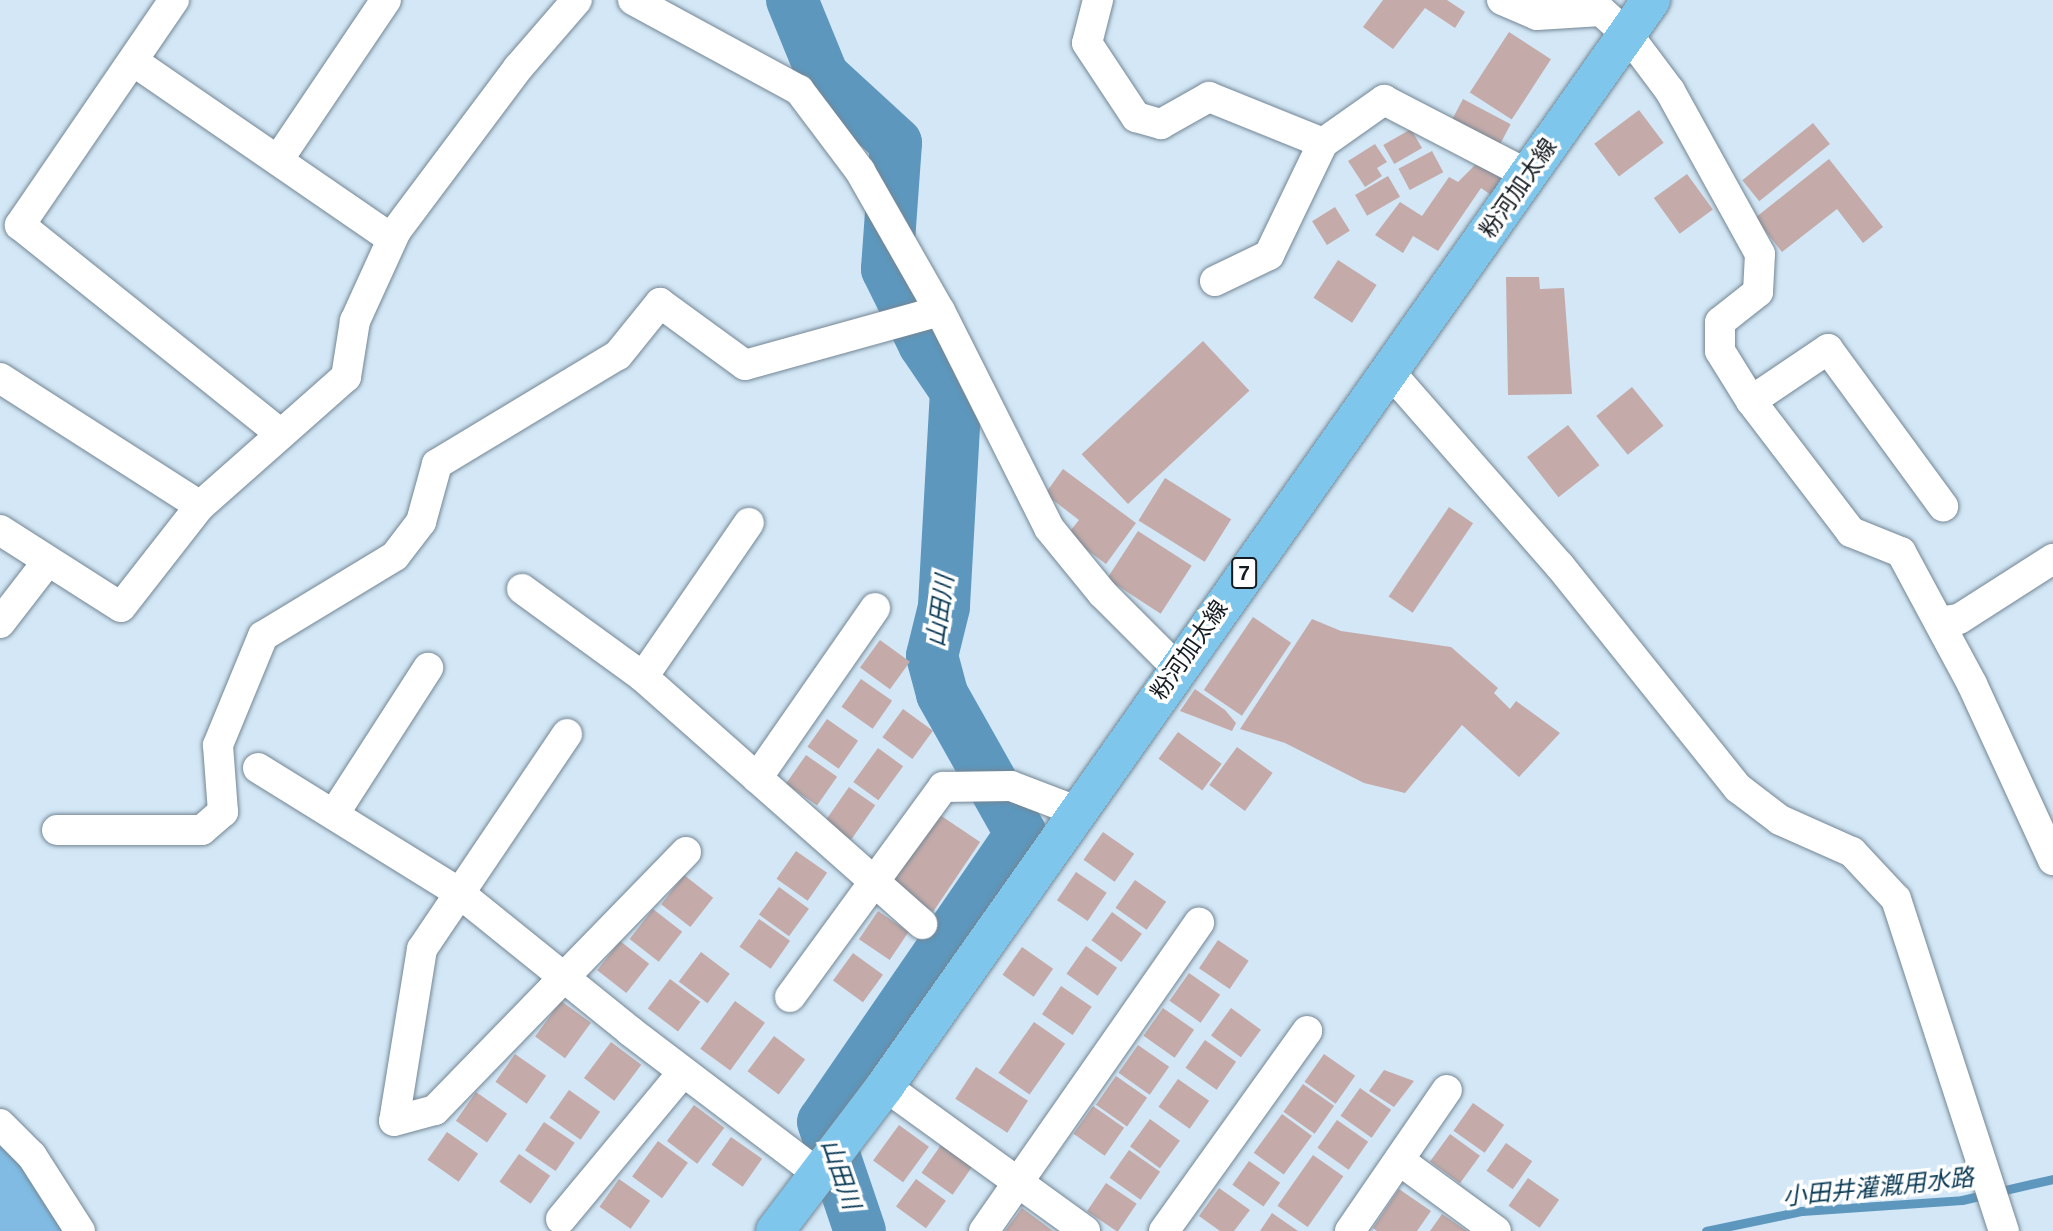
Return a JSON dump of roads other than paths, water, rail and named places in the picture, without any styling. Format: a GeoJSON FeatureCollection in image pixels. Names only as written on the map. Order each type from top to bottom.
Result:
{"type":"FeatureCollection","features":[{"type":"Feature","properties":{"kind":"main road","name":"粉河加太線"},"geometry":{"type":"LineString","coordinates":[[775,1231],[830,1162],[885,1086],[1176,667],[1651,0]]}},
{"type":"Feature","properties":{"kind":"street"},"geometry":{"type":"LineString","coordinates":[[174,0],[20,225],[280,433]]}},
{"type":"Feature","properties":{"kind":"street"},"geometry":{"type":"LineString","coordinates":[[278,160],[387,0]]}},
{"type":"Feature","properties":{"kind":"street"},"geometry":{"type":"LineString","coordinates":[[0,530],[121,607],[200,506],[346,377],[355,321],[392,239],[518,68],[577,0]]}},
{"type":"Feature","properties":{"kind":"street"},"geometry":{"type":"LineString","coordinates":[[633,0],[799,90],[860,171],[940,311],[1049,528],[1102,593],[1176,667]]}},
{"type":"Feature","properties":{"kind":"street"},"geometry":{"type":"LineString","coordinates":[[1098,0],[1087,43],[1136,117],[1161,124],[1209,97],[1323,143]]}},
{"type":"Feature","properties":{"kind":"street"},"geometry":{"type":"LineString","coordinates":[[1502,0],[1537,15],[1601,12],[1628,35],[1670,91],[1760,254],[1758,292],[1720,322],[1720,351],[1751,401],[1851,532],[1901,552],[1939,621],[2053,860]]}},
{"type":"Feature","properties":{"kind":"street"},"geometry":{"type":"LineString","coordinates":[[132,61],[392,239]]}},
{"type":"Feature","properties":{"kind":"street"},"geometry":{"type":"LineString","coordinates":[[1215,281],[1269,254],[1323,143],[1384,100],[1527,174]]}},
{"type":"Feature","properties":{"kind":"street"},"geometry":{"type":"LineString","coordinates":[[57,830],[202,830],[223,813],[218,744],[263,636],[395,556],[421,522],[437,464],[618,355],[660,303],[745,365],[940,311]]}},
{"type":"Feature","properties":{"kind":"street"},"geometry":{"type":"LineString","coordinates":[[1751,401],[1828,349],[1943,506]]}},
{"type":"Feature","properties":{"kind":"street"},"geometry":{"type":"LineString","coordinates":[[1389,371],[1560,566],[1738,788],[1780,820],[1852,852],[1896,899],[1985,1181],[2000,1220]]}},
{"type":"Feature","properties":{"kind":"street"},"geometry":{"type":"LineString","coordinates":[[0,378],[200,506]]}},
{"type":"Feature","properties":{"kind":"street"},"geometry":{"type":"LineString","coordinates":[[643,677],[749,523]]}},
{"type":"Feature","properties":{"kind":"street"},"geometry":{"type":"LineString","coordinates":[[1939,621],[1959,619],[2053,559]]}},
{"type":"Feature","properties":{"kind":"street"},"geometry":{"type":"LineString","coordinates":[[0,623],[48,561]]}},
{"type":"Feature","properties":{"kind":"street"},"geometry":{"type":"LineString","coordinates":[[522,589],[643,677],[874,885],[922,924]]}},
{"type":"Feature","properties":{"kind":"street"},"geometry":{"type":"LineString","coordinates":[[757,778],[875,608]]}},
{"type":"Feature","properties":{"kind":"street"},"geometry":{"type":"LineString","coordinates":[[334,814],[428,668]]}},
{"type":"Feature","properties":{"kind":"street"},"geometry":{"type":"LineString","coordinates":[[567,734],[422,949],[394,1121],[435,1110],[686,852]]}},
{"type":"Feature","properties":{"kind":"street"},"geometry":{"type":"LineString","coordinates":[[258,768],[458,892],[683,1072],[830,1162]]}},
{"type":"Feature","properties":{"kind":"street"},"geometry":{"type":"LineString","coordinates":[[790,997],[943,787],[968,783],[1011,786],[1076,811]]}},
{"type":"Feature","properties":{"kind":"street"},"geometry":{"type":"LineString","coordinates":[[984,1231],[1199,923]]}},
{"type":"Feature","properties":{"kind":"street"},"geometry":{"type":"LineString","coordinates":[[1164,1231],[1307,1031]]}},
{"type":"Feature","properties":{"kind":"street"},"geometry":{"type":"LineString","coordinates":[[561,1219],[683,1072]]}},
{"type":"Feature","properties":{"kind":"street"},"geometry":{"type":"LineString","coordinates":[[885,1086],[1085,1231]]}},
{"type":"Feature","properties":{"kind":"street"},"geometry":{"type":"LineString","coordinates":[[1350,1231],[1447,1090]]}},
{"type":"Feature","properties":{"kind":"street"},"geometry":{"type":"LineString","coordinates":[[0,1124],[32,1156],[80,1231]]}},
{"type":"Feature","properties":{"kind":"street"},"geometry":{"type":"LineString","coordinates":[[1399,1160],[1496,1231]]}},
{"type":"Feature","properties":{"kind":"waterway","name":"山田川"},"geometry":{"type":"LineString","coordinates":[[792,0],[823,76],[896,143],[887,269],[924,344],[956,391],[944,607],[932,656],[942,694],[1021,834],[823,1122],[860,1231]]}},
{"type":"Feature","properties":{"kind":"waterway","name":"小田井灌漑用水路"},"geometry":{"type":"LineString","coordinates":[[1706,1231],[1802,1211],[1962,1200],[2053,1179]]}}]}
